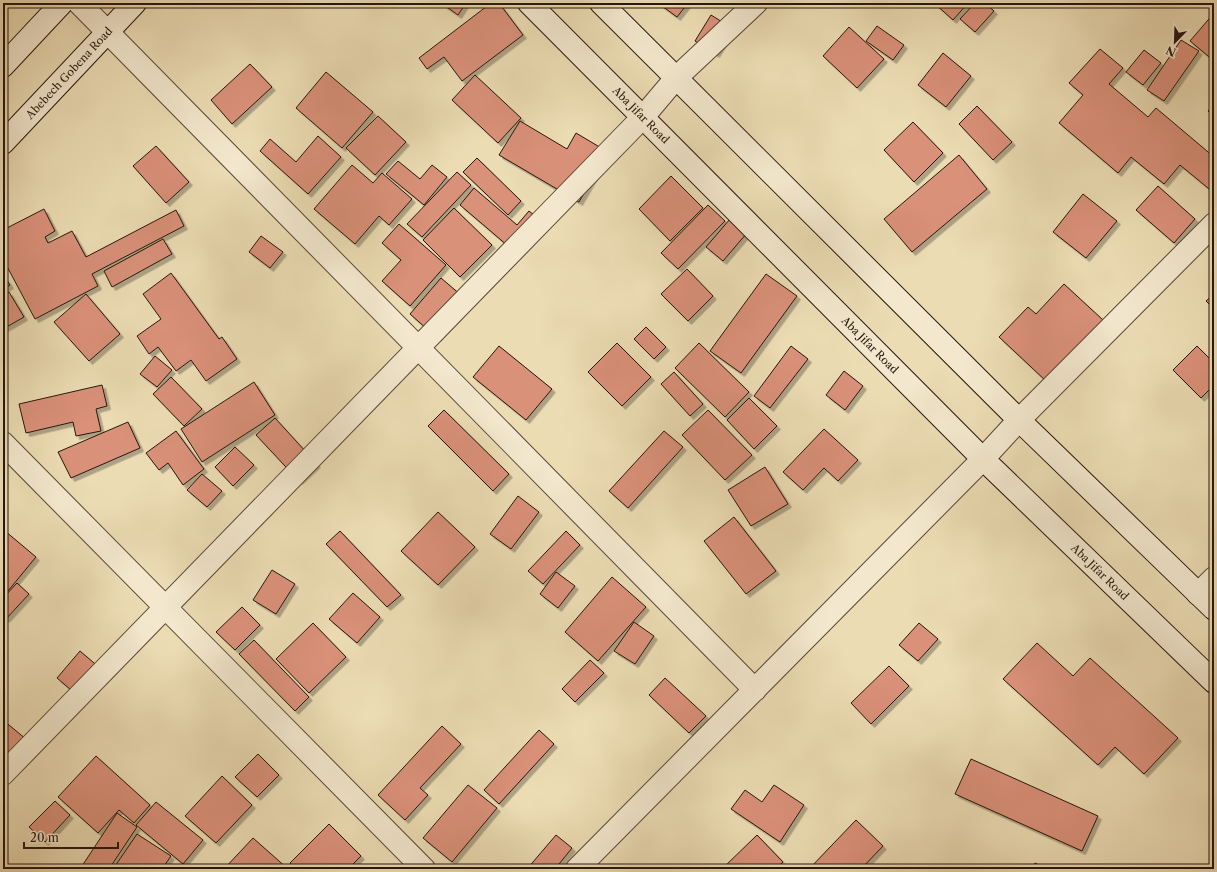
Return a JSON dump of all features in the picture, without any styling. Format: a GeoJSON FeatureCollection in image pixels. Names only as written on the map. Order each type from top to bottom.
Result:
{"type":"FeatureCollection","features":[{"type":"Feature","properties":{"kind":"street"},"geometry":{"type":"LineString","coordinates":[[3,66],[62,3]]}},
{"type":"Feature","properties":{"kind":"street"},"geometry":{"type":"LineString","coordinates":[[79,3],[755,690]]}},
{"type":"Feature","properties":{"kind":"street","name":"Abebech Gobena Road"},"geometry":{"type":"LineString","coordinates":[[3,143],[135,3]]}},
{"type":"Feature","properties":{"kind":"street","name":"Aba Jifar Road"},"geometry":{"type":"LineString","coordinates":[[529,3],[983,459],[1214,682]]}},
{"type":"Feature","properties":{"kind":"street"},"geometry":{"type":"LineString","coordinates":[[602,3],[1019,420],[1214,609]]}},
{"type":"Feature","properties":{"kind":"street"},"geometry":{"type":"LineString","coordinates":[[3,774],[643,117],[676,78],[756,3]]}},
{"type":"Feature","properties":{"kind":"street"},"geometry":{"type":"LineString","coordinates":[[578,869],[983,459],[1019,420],[1214,224]]}},
{"type":"Feature","properties":{"kind":"street"},"geometry":{"type":"LineString","coordinates":[[3,443],[424,869]]}},
{"type":"Feature","properties":{"kind":"street"},"geometry":{"type":"LineString","coordinates":[[1198,594],[1214,578]]}},
{"type":"Feature","properties":{"kind":"building"},"geometry":{"type":"Polygon","coordinates":[[[441,3],[466,3],[458,15],[441,3]]]}},
{"type":"Feature","properties":{"kind":"building"},"geometry":{"type":"Polygon","coordinates":[[[491,3],[499,3],[523,35],[462,81],[444,57],[427,69],[419,58],[491,3]]]}},
{"type":"Feature","properties":{"kind":"building"},"geometry":{"type":"Polygon","coordinates":[[[658,3],[688,3],[677,17],[658,3]]]}},
{"type":"Feature","properties":{"kind":"building"},"geometry":{"type":"Polygon","coordinates":[[[934,3],[968,3],[953,20],[934,3]]]}},
{"type":"Feature","properties":{"kind":"building"},"geometry":{"type":"Polygon","coordinates":[[[975,3],[985,3],[994,11],[975,32],[960,19],[975,3]]]}},
{"type":"Feature","properties":{"kind":"building"},"geometry":{"type":"Polygon","coordinates":[[[1214,13],[1214,61],[1190,41],[1214,13]]]}},
{"type":"Feature","properties":{"kind":"building"},"geometry":{"type":"Polygon","coordinates":[[[711,15],[732,28],[716,54],[695,41],[711,15]]]}},
{"type":"Feature","properties":{"kind":"building"},"geometry":{"type":"Polygon","coordinates":[[[877,26],[904,45],[893,60],[866,41],[877,26]]]}},
{"type":"Feature","properties":{"kind":"building"},"geometry":{"type":"Polygon","coordinates":[[[849,27],[884,59],[857,88],[823,56],[849,27]]]}},
{"type":"Feature","properties":{"kind":"building"},"geometry":{"type":"Polygon","coordinates":[[[1181,40],[1199,51],[1164,101],[1147,90],[1181,40]]]}},
{"type":"Feature","properties":{"kind":"building"},"geometry":{"type":"Polygon","coordinates":[[[1100,49],[1123,68],[1109,84],[1148,117],[1156,108],[1214,157],[1214,193],[1180,165],[1164,184],[1131,157],[1118,173],[1059,123],[1083,95],[1069,83],[1100,49]]]}},
{"type":"Feature","properties":{"kind":"building"},"geometry":{"type":"Polygon","coordinates":[[[1144,50],[1161,63],[1143,85],[1126,72],[1144,50]]]}},
{"type":"Feature","properties":{"kind":"building"},"geometry":{"type":"Polygon","coordinates":[[[943,53],[971,76],[946,107],[918,85],[943,53]]]}},
{"type":"Feature","properties":{"kind":"building"},"geometry":{"type":"Polygon","coordinates":[[[250,64],[272,87],[232,124],[211,100],[250,64]]]}},
{"type":"Feature","properties":{"kind":"building"},"geometry":{"type":"Polygon","coordinates":[[[326,72],[373,112],[342,148],[296,108],[326,72]]]}},
{"type":"Feature","properties":{"kind":"building"},"geometry":{"type":"Polygon","coordinates":[[[475,75],[521,118],[498,143],[452,100],[475,75]]]}},
{"type":"Feature","properties":{"kind":"building"},"geometry":{"type":"Polygon","coordinates":[[[1214,104],[1214,117],[1208,111],[1214,104]]]}},
{"type":"Feature","properties":{"kind":"building"},"geometry":{"type":"Polygon","coordinates":[[[977,106],[1012,142],[993,160],[959,124],[977,106]]]}},
{"type":"Feature","properties":{"kind":"building"},"geometry":{"type":"Polygon","coordinates":[[[378,116],[406,142],[375,175],[346,148],[378,116]]]}},
{"type":"Feature","properties":{"kind":"building"},"geometry":{"type":"Polygon","coordinates":[[[520,121],[567,149],[576,133],[608,152],[579,202],[499,155],[520,121]]]}},
{"type":"Feature","properties":{"kind":"building"},"geometry":{"type":"Polygon","coordinates":[[[913,122],[943,153],[914,182],[884,150],[913,122]]]}},
{"type":"Feature","properties":{"kind":"building"},"geometry":{"type":"Polygon","coordinates":[[[318,136],[341,157],[308,194],[260,151],[270,139],[296,162],[318,136]]]}},
{"type":"Feature","properties":{"kind":"building"},"geometry":{"type":"Polygon","coordinates":[[[156,146],[189,182],[166,203],[133,166],[156,146]]]}},
{"type":"Feature","properties":{"kind":"building"},"geometry":{"type":"Polygon","coordinates":[[[959,155],[987,189],[912,252],[884,219],[959,155]]]}},
{"type":"Feature","properties":{"kind":"building"},"geometry":{"type":"Polygon","coordinates":[[[477,158],[521,201],[508,215],[463,172],[477,158]]]}},
{"type":"Feature","properties":{"kind":"building"},"geometry":{"type":"Polygon","coordinates":[[[398,161],[420,179],[432,165],[447,177],[424,205],[386,174],[398,161]]]}},
{"type":"Feature","properties":{"kind":"building"},"geometry":{"type":"Polygon","coordinates":[[[352,165],[373,183],[382,173],[412,199],[389,225],[379,216],[355,244],[314,209],[352,165]]]}},
{"type":"Feature","properties":{"kind":"building"},"geometry":{"type":"Polygon","coordinates":[[[457,172],[471,185],[422,237],[407,224],[457,172]]]}},
{"type":"Feature","properties":{"kind":"building"},"geometry":{"type":"Polygon","coordinates":[[[671,176],[703,208],[670,241],[639,209],[671,176]]]}},
{"type":"Feature","properties":{"kind":"building"},"geometry":{"type":"Polygon","coordinates":[[[1158,186],[1195,219],[1174,243],[1136,210],[1158,186]]]}},
{"type":"Feature","properties":{"kind":"building"},"geometry":{"type":"Polygon","coordinates":[[[474,188],[517,225],[529,211],[541,221],[515,252],[460,205],[474,188]]]}},
{"type":"Feature","properties":{"kind":"building"},"geometry":{"type":"Polygon","coordinates":[[[1083,194],[1117,221],[1086,258],[1053,232],[1083,194]]]}},
{"type":"Feature","properties":{"kind":"building"},"geometry":{"type":"Polygon","coordinates":[[[708,205],[725,221],[678,269],[661,253],[708,205]]]}},
{"type":"Feature","properties":{"kind":"building"},"geometry":{"type":"Polygon","coordinates":[[[454,208],[492,245],[460,277],[423,240],[454,208]]]}},
{"type":"Feature","properties":{"kind":"building"},"geometry":{"type":"Polygon","coordinates":[[[44,209],[55,231],[45,237],[48,243],[72,231],[86,257],[176,210],[184,226],[92,274],[98,286],[35,319],[3,259],[3,252],[7,250],[3,241],[3,230],[44,209]]]}},
{"type":"Feature","properties":{"kind":"building"},"geometry":{"type":"Polygon","coordinates":[[[730,219],[747,233],[723,261],[706,247],[730,219]]]}},
{"type":"Feature","properties":{"kind":"building"},"geometry":{"type":"Polygon","coordinates":[[[399,224],[446,265],[410,306],[382,281],[401,260],[382,243],[399,224]]]}},
{"type":"Feature","properties":{"kind":"building"},"geometry":{"type":"Polygon","coordinates":[[[261,236],[283,252],[270,268],[249,252],[261,236]]]}},
{"type":"Feature","properties":{"kind":"building"},"geometry":{"type":"Polygon","coordinates":[[[163,239],[172,254],[112,287],[104,271],[163,239]]]}},
{"type":"Feature","properties":{"kind":"building"},"geometry":{"type":"Polygon","coordinates":[[[687,269],[713,296],[688,321],[661,294],[687,269]]]}},
{"type":"Feature","properties":{"kind":"building"},"geometry":{"type":"Polygon","coordinates":[[[171,273],[219,339],[222,337],[237,359],[206,381],[191,360],[176,371],[158,347],[149,354],[137,336],[161,319],[143,294],[171,273]]]}},
{"type":"Feature","properties":{"kind":"building"},"geometry":{"type":"Polygon","coordinates":[[[766,274],[797,296],[741,373],[710,351],[766,274]]]}},
{"type":"Feature","properties":{"kind":"building"},"geometry":{"type":"Polygon","coordinates":[[[3,275],[10,285],[3,290],[3,275]]]}},
{"type":"Feature","properties":{"kind":"building"},"geometry":{"type":"Polygon","coordinates":[[[441,278],[469,302],[437,338],[410,314],[441,278]]]}},
{"type":"Feature","properties":{"kind":"building"},"geometry":{"type":"Polygon","coordinates":[[[1064,284],[1103,320],[1046,381],[999,337],[1028,307],[1036,314],[1064,284]]]}},
{"type":"Feature","properties":{"kind":"building"},"geometry":{"type":"Polygon","coordinates":[[[9,292],[24,317],[3,329],[3,296],[9,292]]]}},
{"type":"Feature","properties":{"kind":"building"},"geometry":{"type":"Polygon","coordinates":[[[86,294],[120,334],[89,361],[54,322],[86,294]]]}},
{"type":"Feature","properties":{"kind":"building"},"geometry":{"type":"Polygon","coordinates":[[[1214,294],[1214,309],[1206,301],[1214,294]]]}},
{"type":"Feature","properties":{"kind":"building"},"geometry":{"type":"Polygon","coordinates":[[[646,327],[666,347],[654,359],[634,339],[646,327]]]}},
{"type":"Feature","properties":{"kind":"building"},"geometry":{"type":"Polygon","coordinates":[[[617,343],[651,377],[622,406],[588,372],[617,343]]]}},
{"type":"Feature","properties":{"kind":"building"},"geometry":{"type":"Polygon","coordinates":[[[699,343],[749,392],[725,417],[675,368],[699,343]]]}},
{"type":"Feature","properties":{"kind":"building"},"geometry":{"type":"Polygon","coordinates":[[[499,346],[552,389],[526,420],[473,377],[499,346]]]}},
{"type":"Feature","properties":{"kind":"building"},"geometry":{"type":"Polygon","coordinates":[[[791,346],[808,359],[770,408],[754,396],[791,346]]]}},
{"type":"Feature","properties":{"kind":"building"},"geometry":{"type":"Polygon","coordinates":[[[1197,346],[1214,363],[1214,385],[1201,398],[1173,370],[1197,346]]]}},
{"type":"Feature","properties":{"kind":"building"},"geometry":{"type":"Polygon","coordinates":[[[155,356],[172,370],[157,387],[140,374],[155,356]]]}},
{"type":"Feature","properties":{"kind":"building"},"geometry":{"type":"Polygon","coordinates":[[[844,371],[863,386],[845,410],[826,395],[844,371]]]}},
{"type":"Feature","properties":{"kind":"building"},"geometry":{"type":"Polygon","coordinates":[[[674,372],[703,404],[690,416],[661,384],[674,372]]]}},
{"type":"Feature","properties":{"kind":"building"},"geometry":{"type":"Polygon","coordinates":[[[171,377],[202,409],[184,426],[153,394],[171,377]]]}},
{"type":"Feature","properties":{"kind":"building"},"geometry":{"type":"Polygon","coordinates":[[[254,382],[275,415],[202,462],[181,429],[254,382]]]}},
{"type":"Feature","properties":{"kind":"building"},"geometry":{"type":"Polygon","coordinates":[[[102,385],[107,406],[96,409],[101,431],[76,436],[73,422],[26,433],[19,404],[102,385]]]}},
{"type":"Feature","properties":{"kind":"building"},"geometry":{"type":"Polygon","coordinates":[[[749,398],[777,426],[754,449],[727,420],[749,398]]]}},
{"type":"Feature","properties":{"kind":"building"},"geometry":{"type":"Polygon","coordinates":[[[444,410],[509,474],[493,491],[428,426],[444,410]]]}},
{"type":"Feature","properties":{"kind":"building"},"geometry":{"type":"Polygon","coordinates":[[[708,410],[752,455],[725,480],[682,435],[708,410]]]}},
{"type":"Feature","properties":{"kind":"building"},"geometry":{"type":"Polygon","coordinates":[[[275,418],[317,464],[299,481],[256,435],[275,418]]]}},
{"type":"Feature","properties":{"kind":"building"},"geometry":{"type":"Polygon","coordinates":[[[128,422],[140,448],[71,478],[58,452],[128,422]]]}},
{"type":"Feature","properties":{"kind":"building"},"geometry":{"type":"Polygon","coordinates":[[[824,429],[858,460],[838,481],[824,468],[803,490],[783,472],[824,429]]]}},
{"type":"Feature","properties":{"kind":"building"},"geometry":{"type":"Polygon","coordinates":[[[176,431],[204,469],[183,485],[168,463],[159,470],[146,453],[176,431]]]}},
{"type":"Feature","properties":{"kind":"building"},"geometry":{"type":"Polygon","coordinates":[[[664,431],[683,447],[628,508],[609,491],[664,431]]]}},
{"type":"Feature","properties":{"kind":"building"},"geometry":{"type":"Polygon","coordinates":[[[235,447],[254,465],[233,486],[215,467],[235,447]]]}},
{"type":"Feature","properties":{"kind":"building"},"geometry":{"type":"Polygon","coordinates":[[[765,467],[788,504],[751,526],[728,490],[765,467]]]}},
{"type":"Feature","properties":{"kind":"building"},"geometry":{"type":"Polygon","coordinates":[[[202,474],[222,491],[207,507],[187,490],[202,474]]]}},
{"type":"Feature","properties":{"kind":"building"},"geometry":{"type":"Polygon","coordinates":[[[518,496],[539,512],[511,549],[490,534],[518,496]]]}},
{"type":"Feature","properties":{"kind":"building"},"geometry":{"type":"Polygon","coordinates":[[[438,512],[475,547],[438,585],[401,551],[438,512]]]}},
{"type":"Feature","properties":{"kind":"building"},"geometry":{"type":"Polygon","coordinates":[[[734,517],[776,571],[746,594],[704,541],[734,517]]]}},
{"type":"Feature","properties":{"kind":"building"},"geometry":{"type":"Polygon","coordinates":[[[5,531],[36,557],[3,597],[3,534],[5,531]]]}},
{"type":"Feature","properties":{"kind":"building"},"geometry":{"type":"Polygon","coordinates":[[[340,531],[401,595],[387,607],[326,544],[340,531]]]}},
{"type":"Feature","properties":{"kind":"building"},"geometry":{"type":"Polygon","coordinates":[[[566,531],[580,545],[543,584],[528,571],[566,531]]]}},
{"type":"Feature","properties":{"kind":"building"},"geometry":{"type":"Polygon","coordinates":[[[272,570],[295,584],[276,614],[253,600],[272,570]]]}},
{"type":"Feature","properties":{"kind":"building"},"geometry":{"type":"Polygon","coordinates":[[[556,572],[575,586],[558,608],[540,594],[556,572]]]}},
{"type":"Feature","properties":{"kind":"building"},"geometry":{"type":"Polygon","coordinates":[[[612,577],[646,607],[598,661],[565,632],[612,577]]]}},
{"type":"Feature","properties":{"kind":"building"},"geometry":{"type":"Polygon","coordinates":[[[17,583],[29,594],[6,619],[3,616],[3,598],[17,583]]]}},
{"type":"Feature","properties":{"kind":"building"},"geometry":{"type":"Polygon","coordinates":[[[353,593],[380,617],[357,643],[329,619],[353,593]]]}},
{"type":"Feature","properties":{"kind":"building"},"geometry":{"type":"Polygon","coordinates":[[[242,607],[260,625],[235,650],[216,632],[242,607]]]}},
{"type":"Feature","properties":{"kind":"building"},"geometry":{"type":"Polygon","coordinates":[[[634,622],[654,636],[635,664],[614,651],[634,622]]]}},
{"type":"Feature","properties":{"kind":"building"},"geometry":{"type":"Polygon","coordinates":[[[313,623],[346,657],[309,693],[276,659],[313,623]]]}},
{"type":"Feature","properties":{"kind":"building"},"geometry":{"type":"Polygon","coordinates":[[[919,623],[938,639],[918,661],[899,645],[919,623]]]}},
{"type":"Feature","properties":{"kind":"building"},"geometry":{"type":"Polygon","coordinates":[[[254,640],[309,697],[295,711],[239,654],[254,640]]]}},
{"type":"Feature","properties":{"kind":"building"},"geometry":{"type":"Polygon","coordinates":[[[1037,643],[1073,676],[1090,658],[1178,738],[1144,774],[1115,747],[1098,765],[1003,679],[1037,643]]]}},
{"type":"Feature","properties":{"kind":"building"},"geometry":{"type":"Polygon","coordinates":[[[80,651],[101,669],[78,696],[57,678],[80,651]]]}},
{"type":"Feature","properties":{"kind":"building"},"geometry":{"type":"Polygon","coordinates":[[[590,660],[604,673],[575,702],[562,689],[590,660]]]}},
{"type":"Feature","properties":{"kind":"building"},"geometry":{"type":"Polygon","coordinates":[[[889,666],[909,686],[871,724],[851,703],[889,666]]]}},
{"type":"Feature","properties":{"kind":"building"},"geometry":{"type":"Polygon","coordinates":[[[665,678],[706,716],[689,733],[649,695],[665,678]]]}},
{"type":"Feature","properties":{"kind":"building"},"geometry":{"type":"Polygon","coordinates":[[[3,720],[27,740],[3,769],[3,720]]]}},
{"type":"Feature","properties":{"kind":"building"},"geometry":{"type":"Polygon","coordinates":[[[442,726],[461,744],[420,788],[428,795],[405,820],[378,795],[442,726]]]}},
{"type":"Feature","properties":{"kind":"building"},"geometry":{"type":"Polygon","coordinates":[[[539,730],[554,744],[499,804],[484,790],[539,730]]]}},
{"type":"Feature","properties":{"kind":"building"},"geometry":{"type":"Polygon","coordinates":[[[258,754],[279,775],[257,797],[235,777],[258,754]]]}},
{"type":"Feature","properties":{"kind":"building"},"geometry":{"type":"Polygon","coordinates":[[[96,756],[150,805],[134,823],[119,810],[98,833],[58,797],[96,756]]]}},
{"type":"Feature","properties":{"kind":"building"},"geometry":{"type":"Polygon","coordinates":[[[971,759],[1098,816],[1082,851],[955,794],[971,759]]]}},
{"type":"Feature","properties":{"kind":"building"},"geometry":{"type":"Polygon","coordinates":[[[222,776],[252,805],[216,843],[185,816],[222,776]]]}},
{"type":"Feature","properties":{"kind":"building"},"geometry":{"type":"Polygon","coordinates":[[[468,785],[497,808],[452,862],[423,838],[468,785]]]}},
{"type":"Feature","properties":{"kind":"building"},"geometry":{"type":"Polygon","coordinates":[[[774,785],[804,805],[780,842],[731,809],[745,790],[762,802],[774,785]]]}},
{"type":"Feature","properties":{"kind":"building"},"geometry":{"type":"Polygon","coordinates":[[[55,801],[70,815],[45,842],[29,827],[55,801]]]}},
{"type":"Feature","properties":{"kind":"building"},"geometry":{"type":"Polygon","coordinates":[[[156,802],[203,840],[183,864],[136,825],[156,802]]]}},
{"type":"Feature","properties":{"kind":"building"},"geometry":{"type":"Polygon","coordinates":[[[117,813],[137,827],[109,869],[80,869],[117,813]]]}},
{"type":"Feature","properties":{"kind":"building"},"geometry":{"type":"Polygon","coordinates":[[[856,820],[883,846],[861,869],[809,869],[856,820]]]}},
{"type":"Feature","properties":{"kind":"building"},"geometry":{"type":"Polygon","coordinates":[[[329,824],[361,856],[348,869],[295,869],[290,863],[329,824]]]}},
{"type":"Feature","properties":{"kind":"building"},"geometry":{"type":"Polygon","coordinates":[[[137,834],[171,856],[162,869],[113,869],[137,834]]]}},
{"type":"Feature","properties":{"kind":"building"},"geometry":{"type":"Polygon","coordinates":[[[556,835],[572,848],[555,869],[527,869],[556,835]]]}},
{"type":"Feature","properties":{"kind":"building"},"geometry":{"type":"Polygon","coordinates":[[[757,835],[783,862],[775,869],[722,869],[757,835]]]}},
{"type":"Feature","properties":{"kind":"building"},"geometry":{"type":"Polygon","coordinates":[[[253,838],[288,869],[224,869],[253,838]]]}},
{"type":"Feature","properties":{"kind":"building"},"geometry":{"type":"Polygon","coordinates":[[[1035,863],[1047,869],[1032,869],[1035,863]]]}}]}
